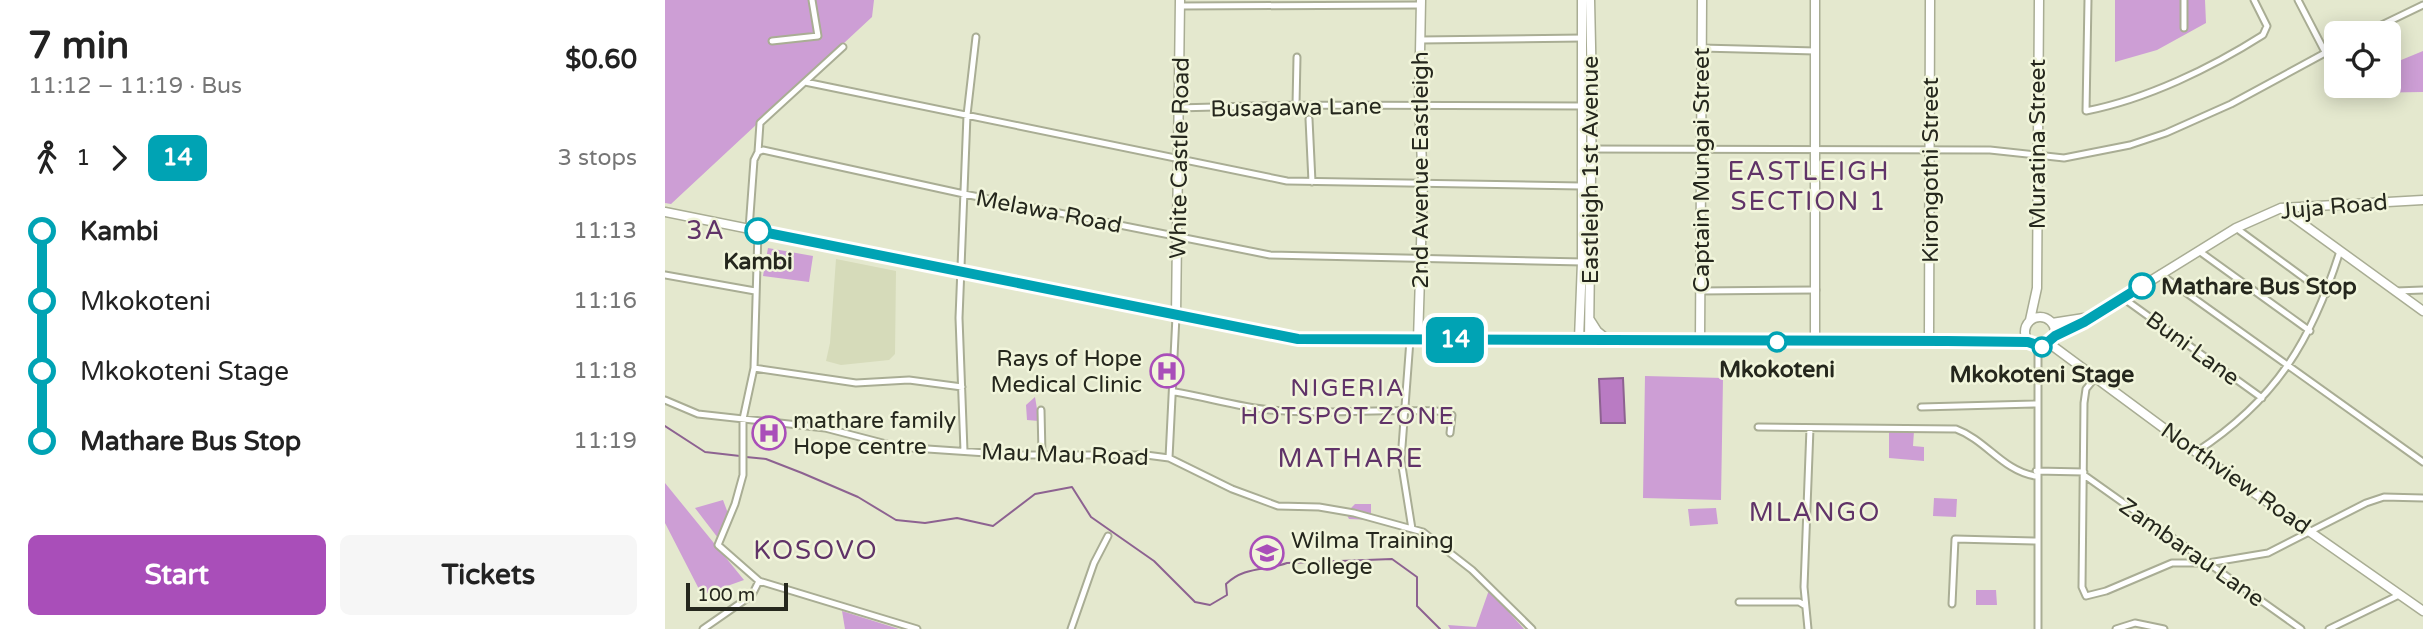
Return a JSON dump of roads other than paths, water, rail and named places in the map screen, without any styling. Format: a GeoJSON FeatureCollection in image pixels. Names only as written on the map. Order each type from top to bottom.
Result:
{"type":"FeatureCollection","features":[{"type":"Feature","properties":{"kind":"main road","name":"Eastleigh 1st Avenue"},"geometry":{"type":"LineString","coordinates":[[1582,0],[1583,106],[1587,149],[1581,186],[1586,262]]}},
{"type":"Feature","properties":{"kind":"main road","name":"Eastleigh 1st Avenue"},"geometry":{"type":"LineString","coordinates":[[1589,340],[1585,317],[1590,0]]}},
{"type":"Feature","properties":{"kind":"main road","name":"Captain Mungai Street"},"geometry":{"type":"LineString","coordinates":[[1700,341],[1702,0]]}},
{"type":"Feature","properties":{"kind":"main road"},"geometry":{"type":"LineString","coordinates":[[1815,0],[1815,342]]}},
{"type":"Feature","properties":{"kind":"main road","name":"Kirongothi Street"},"geometry":{"type":"LineString","coordinates":[[1929,341],[1930,0]]}},
{"type":"Feature","properties":{"kind":"main road","name":"Muratina Street"},"geometry":{"type":"LineString","coordinates":[[2031,320],[2037,288],[2039,0]]}},
{"type":"Feature","properties":{"kind":"main road","name":"White Castle Road"},"geometry":{"type":"LineString","coordinates":[[1176,316],[1180,3]]}},
{"type":"Feature","properties":{"kind":"main road","name":"2nd Avenue Eastleigh"},"geometry":{"type":"LineString","coordinates":[[1414,340],[1421,259],[1423,182],[1419,106],[1421,3]]}},
{"type":"Feature","properties":{"kind":"main road","name":"Juja Road"},"geometry":{"type":"LineString","coordinates":[[2052,340],[2236,228],[2281,208],[2423,200]]}},
{"type":"Feature","properties":{"kind":"main road"},"geometry":{"type":"LineString","coordinates":[[2281,208],[2423,311]]}},
{"type":"Feature","properties":{"kind":"main road"},"geometry":{"type":"LineString","coordinates":[[665,212],[1298,339],[2028,342],[2038,347],[2052,340],[2048,320],[2031,320],[2025,332],[2028,342]]}},
{"type":"Feature","properties":{"kind":"main road","name":"Muratina Street"},"geometry":{"type":"LineString","coordinates":[[2037,288],[2048,320]]}},
{"type":"Feature","properties":{"kind":"main road","name":"Juja Road"},"geometry":{"type":"LineString","coordinates":[[2048,320],[2069,322],[2104,310]]}},
{"type":"Feature","properties":{"kind":"main road","name":"Eastleigh 1st Avenue"},"geometry":{"type":"LineString","coordinates":[[1579,339],[1585,317]]}},
{"type":"Feature","properties":{"kind":"main road"},"geometry":{"type":"LineString","coordinates":[[1550,340],[1570,334],[1585,317],[1609,341]]}},
{"type":"Feature","properties":{"kind":"main road"},"geometry":{"type":"LineString","coordinates":[[1995,342],[2025,332]]}},
{"type":"Feature","properties":{"kind":"main road","name":"Northview Road"},"geometry":{"type":"LineString","coordinates":[[2052,340],[2095,378],[2196,452],[2423,611]]}},
{"type":"Feature","properties":{"kind":"street"},"geometry":{"type":"LineString","coordinates":[[772,41],[818,36],[812,0]]}},
{"type":"Feature","properties":{"kind":"street"},"geometry":{"type":"LineString","coordinates":[[2088,0],[2086,111],[2109,106],[2166,85],[2263,35],[2267,26],[2254,0]]}},
{"type":"Feature","properties":{"kind":"street"},"geometry":{"type":"LineString","coordinates":[[2184,0],[2184,28]]}},
{"type":"Feature","properties":{"kind":"street"},"geometry":{"type":"LineString","coordinates":[[2298,0],[2324,50]]}},
{"type":"Feature","properties":{"kind":"street"},"geometry":{"type":"LineString","coordinates":[[1180,3],[1421,3]]}},
{"type":"Feature","properties":{"kind":"street"},"geometry":{"type":"LineString","coordinates":[[2390,21],[2423,5]]}},
{"type":"Feature","properties":{"kind":"street"},"geometry":{"type":"LineString","coordinates":[[964,452],[961,273],[967,115],[976,37]]}},
{"type":"Feature","properties":{"kind":"street"},"geometry":{"type":"LineString","coordinates":[[1420,40],[1583,38]]}},
{"type":"Feature","properties":{"kind":"street"},"geometry":{"type":"LineString","coordinates":[[843,47],[760,123],[758,152],[754,160],[754,368],[743,419],[743,475],[735,504],[718,545],[759,581],[917,629]]}},
{"type":"Feature","properties":{"kind":"street"},"geometry":{"type":"LineString","coordinates":[[1701,48],[1815,51]]}},
{"type":"Feature","properties":{"kind":"street"},"geometry":{"type":"LineString","coordinates":[[1587,149],[2005,151],[2037,156],[2084,156],[2166,133],[2292,73],[2324,53]]}},
{"type":"Feature","properties":{"kind":"street"},"geometry":{"type":"LineString","coordinates":[[1296,104],[1297,57]]}},
{"type":"Feature","properties":{"kind":"street"},"geometry":{"type":"LineString","coordinates":[[805,82],[1287,181],[1581,186]]}},
{"type":"Feature","properties":{"kind":"street","name":"Busagawa Lane"},"geometry":{"type":"LineString","coordinates":[[1177,108],[1296,104],[1583,106]]}},
{"type":"Feature","properties":{"kind":"street"},"geometry":{"type":"LineString","coordinates":[[1310,119],[1312,182]]}},
{"type":"Feature","properties":{"kind":"street","name":"Melawa Road"},"geometry":{"type":"LineString","coordinates":[[758,152],[763,150],[831,163],[964,194],[1291,258],[1586,262]]}},
{"type":"Feature","properties":{"kind":"street"},"geometry":{"type":"LineString","coordinates":[[2236,228],[2326,295]]}},
{"type":"Feature","properties":{"kind":"street"},"geometry":{"type":"LineString","coordinates":[[2199,251],[2310,331]]}},
{"type":"Feature","properties":{"kind":"street"},"geometry":{"type":"LineString","coordinates":[[2196,452],[2228,429],[2262,398],[2289,368],[2326,295],[2340,251]]}},
{"type":"Feature","properties":{"kind":"street"},"geometry":{"type":"LineString","coordinates":[[2161,274],[2423,462]]}},
{"type":"Feature","properties":{"kind":"street"},"geometry":{"type":"LineString","coordinates":[[665,275],[755,291]]}},
{"type":"Feature","properties":{"kind":"street"},"geometry":{"type":"LineString","coordinates":[[1700,291],[1817,290]]}},
{"type":"Feature","properties":{"kind":"street"},"geometry":{"type":"LineString","coordinates":[[2396,291],[2423,290]]}},
{"type":"Feature","properties":{"kind":"street","name":"Buni Lane"},"geometry":{"type":"LineString","coordinates":[[2123,299],[2262,398]]}},
{"type":"Feature","properties":{"kind":"street"},"geometry":{"type":"LineString","coordinates":[[1169,458],[1175,392],[1176,316]]}},
{"type":"Feature","properties":{"kind":"street"},"geometry":{"type":"LineString","coordinates":[[1412,529],[1402,476],[1404,408],[1414,340]]}},
{"type":"Feature","properties":{"kind":"street"},"geometry":{"type":"LineString","coordinates":[[2038,347],[2038,629]]}},
{"type":"Feature","properties":{"kind":"street"},"geometry":{"type":"LineString","coordinates":[[754,368],[856,383],[909,380],[962,387]]}},
{"type":"Feature","properties":{"kind":"street"},"geometry":{"type":"LineString","coordinates":[[2095,378],[2085,394],[2084,594],[2089,596],[2172,563],[2208,563],[2268,553],[2366,503],[2384,497],[2423,498]]}},
{"type":"Feature","properties":{"kind":"street"},"geometry":{"type":"LineString","coordinates":[[1175,392],[1267,410],[1356,412],[1404,408],[1451,413],[1450,433]]}},
{"type":"Feature","properties":{"kind":"street","name":"Mau Mau Road"},"geometry":{"type":"LineString","coordinates":[[665,400],[698,414],[825,428],[889,446],[964,452],[1169,458],[1233,489],[1278,506],[1319,507],[1423,532],[1452,552],[1532,629]]}},
{"type":"Feature","properties":{"kind":"street"},"geometry":{"type":"LineString","coordinates":[[1921,407],[2036,404]]}},
{"type":"Feature","properties":{"kind":"street"},"geometry":{"type":"LineString","coordinates":[[1041,410],[1042,454]]}},
{"type":"Feature","properties":{"kind":"street"},"geometry":{"type":"LineString","coordinates":[[1758,427],[1956,429],[1968,433],[2010,467],[2036,474],[2084,474]]}},
{"type":"Feature","properties":{"kind":"street"},"geometry":{"type":"LineString","coordinates":[[1808,629],[1804,605],[1810,428]]}},
{"type":"Feature","properties":{"kind":"street","name":"Zambarau Lane"},"geometry":{"type":"LineString","coordinates":[[2084,474],[2301,629]]}},
{"type":"Feature","properties":{"kind":"street"},"geometry":{"type":"LineString","coordinates":[[1072,629],[1094,563],[1108,536]]}},
{"type":"Feature","properties":{"kind":"street"},"geometry":{"type":"LineString","coordinates":[[1952,604],[1955,539],[2036,541]]}},
{"type":"Feature","properties":{"kind":"street"},"geometry":{"type":"LineString","coordinates":[[703,629],[752,595],[759,581]]}},
{"type":"Feature","properties":{"kind":"street"},"geometry":{"type":"LineString","coordinates":[[2329,629],[2399,594]]}},
{"type":"Feature","properties":{"kind":"street"},"geometry":{"type":"LineString","coordinates":[[1739,602],[1800,602],[1804,605]]}},
{"type":"Feature","properties":{"kind":"street"},"geometry":{"type":"LineString","coordinates":[[2116,629],[2135,623],[2164,629]]}},
{"type":"Feature","properties":{"kind":"waterway"},"geometry":{"type":"LineString","coordinates":[[665,426],[705,452],[740,456]]}},
{"type":"Feature","properties":{"kind":"waterway"},"geometry":{"type":"LineString","coordinates":[[746,457],[766,459],[802,473],[858,497],[896,520],[925,523],[957,518],[993,526],[1035,494],[1072,487],[1091,517],[1154,561],[1195,602],[1210,605],[1227,595],[1226,584],[1240,574],[1287,563],[1392,559],[1417,577],[1417,606],[1440,629]]}},
{"type":"Feature","properties":{"kind":"place","name":"Kambi"},"geometry":{"type":"Point","coordinates":[758,231]}},
{"type":"Feature","properties":{"kind":"place","name":"Mathare Bus Stop"},"geometry":{"type":"Point","coordinates":[2142,286]}},
{"type":"Feature","properties":{"kind":"place","name":"Mkokoteni"},"geometry":{"type":"Point","coordinates":[1777,342]}},
{"type":"Feature","properties":{"kind":"place","name":"Mkokoteni Stage"},"geometry":{"type":"Point","coordinates":[2042,347]}},
{"type":"Feature","properties":{"kind":"place","name":"Rays of Hope Medical Clinic"},"geometry":{"type":"Point","coordinates":[1167,371]}},
{"type":"Feature","properties":{"kind":"place","name":"mathare family Hope centre"},"geometry":{"type":"Point","coordinates":[769,433]}},
{"type":"Feature","properties":{"kind":"place","name":"Wilma Training College"},"geometry":{"type":"Point","coordinates":[1267,553]}},
{"type":"Feature","properties":{"kind":"district","name":"EASTLEIGH SECTION 1"},"geometry":{"type":"Point","coordinates":[1809,186]}},
{"type":"Feature","properties":{"kind":"district","name":"3A"},"geometry":{"type":"Point","coordinates":[706,230]}},
{"type":"Feature","properties":{"kind":"district","name":"NIGERIA HOTSPOT ZONE"},"geometry":{"type":"Point","coordinates":[1348,402]}},
{"type":"Feature","properties":{"kind":"district","name":"MATHARE"},"geometry":{"type":"Point","coordinates":[1351,458]}},
{"type":"Feature","properties":{"kind":"district","name":"MLANGO"},"geometry":{"type":"Point","coordinates":[1815,512]}},
{"type":"Feature","properties":{"kind":"district","name":"KOSOVO"},"geometry":{"type":"Point","coordinates":[816,550]}}]}
